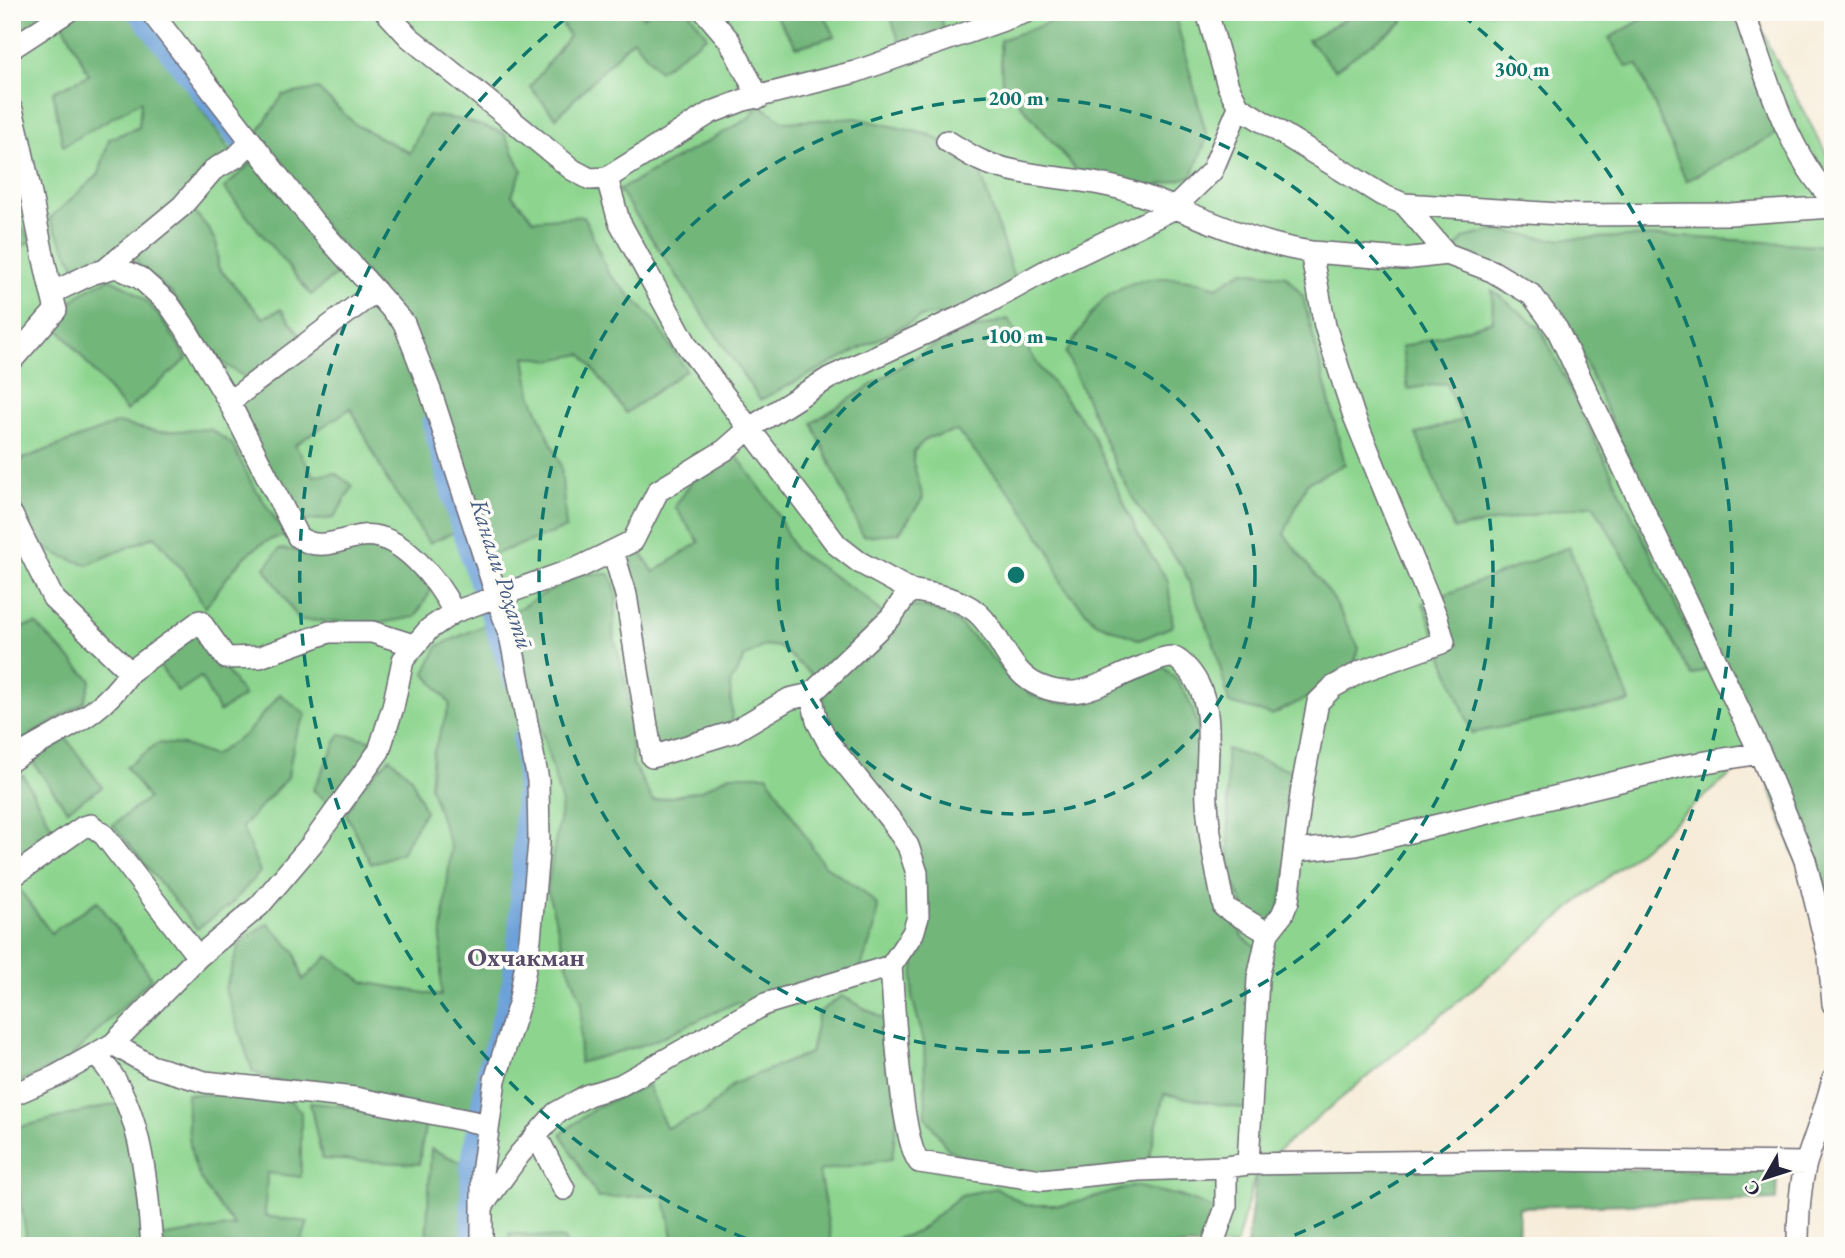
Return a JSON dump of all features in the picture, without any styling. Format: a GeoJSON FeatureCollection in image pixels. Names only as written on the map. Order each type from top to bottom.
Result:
{"type":"FeatureCollection","features":[{"type":"Feature","properties":{"kind":"street"},"geometry":{"type":"LineString","coordinates":[[12,48],[67,12]]}},
{"type":"Feature","properties":{"kind":"street"},"geometry":{"type":"LineString","coordinates":[[151,12],[244,149],[313,221],[370,295],[404,324],[416,352],[493,599],[511,640],[532,737],[538,780],[539,842],[530,939],[519,1004],[478,1124],[482,1172],[482,1246]]}},
{"type":"Feature","properties":{"kind":"street"},"geometry":{"type":"LineString","coordinates":[[386,12],[409,37],[573,170],[590,179],[607,178],[710,113],[744,100],[855,72],[1026,12]]}},
{"type":"Feature","properties":{"kind":"street"},"geometry":{"type":"LineString","coordinates":[[705,12],[729,40],[759,98]]}},
{"type":"Feature","properties":{"kind":"street"},"geometry":{"type":"LineString","coordinates":[[1207,12],[1228,86],[1239,107],[1382,195],[1404,204],[1574,215],[1730,214],[1833,207]]}},
{"type":"Feature","properties":{"kind":"street"},"geometry":{"type":"LineString","coordinates":[[1744,12],[1791,134],[1812,180],[1833,200]]}},
{"type":"Feature","properties":{"kind":"street"},"geometry":{"type":"LineString","coordinates":[[12,1095],[105,1049],[198,957],[259,906],[311,845],[379,751],[393,707],[403,660],[429,629],[458,610],[493,599],[633,541],[658,491],[725,450],[750,428],[829,378],[971,312],[1075,256],[1173,209],[1212,171],[1239,107]]}},
{"type":"Feature","properties":{"kind":"street"},"geometry":{"type":"LineString","coordinates":[[12,110],[27,165],[40,252],[56,310],[12,360]]}},
{"type":"Feature","properties":{"kind":"street"},"geometry":{"type":"LineString","coordinates":[[947,141],[982,162],[1092,180],[1136,193],[1236,233],[1282,248],[1403,259],[1447,254],[1492,271],[1532,295],[1558,329],[1578,366],[1760,753],[1805,860],[1829,957],[1833,1004]]}},
{"type":"Feature","properties":{"kind":"street"},"geometry":{"type":"LineString","coordinates":[[106,269],[182,206],[213,170],[244,149]]}},
{"type":"Feature","properties":{"kind":"street"},"geometry":{"type":"LineString","coordinates":[[607,178],[619,221],[688,347],[837,545],[859,562],[910,590],[946,596],[973,609],[1017,671],[1038,685],[1060,693],[1087,691],[1171,657],[1184,665],[1203,691],[1210,746],[1207,800],[1211,842],[1224,908],[1268,933]]}},
{"type":"Feature","properties":{"kind":"street"},"geometry":{"type":"LineString","coordinates":[[1404,204],[1447,254]]}},
{"type":"Feature","properties":{"kind":"street"},"geometry":{"type":"LineString","coordinates":[[1248,1164],[1258,978],[1268,933],[1282,915],[1288,901],[1302,787],[1318,702],[1323,695],[1362,671],[1444,642],[1437,618],[1354,416],[1325,327],[1311,252]]}},
{"type":"Feature","properties":{"kind":"street"},"geometry":{"type":"LineString","coordinates":[[52,293],[116,267],[140,278],[168,303],[229,402],[298,537],[309,545],[320,546],[362,536],[385,537],[405,552],[458,610]]}},
{"type":"Feature","properties":{"kind":"street"},"geometry":{"type":"LineString","coordinates":[[229,402],[370,295]]}},
{"type":"Feature","properties":{"kind":"street"},"geometry":{"type":"LineString","coordinates":[[12,515],[53,598],[130,672]]}},
{"type":"Feature","properties":{"kind":"street"},"geometry":{"type":"LineString","coordinates":[[613,551],[626,596],[652,757],[733,732],[789,699],[811,694],[891,617],[910,590]]}},
{"type":"Feature","properties":{"kind":"street"},"geometry":{"type":"LineString","coordinates":[[12,760],[51,735],[82,722],[116,692],[130,672],[200,621],[226,658],[260,657],[329,632],[372,632],[413,645]]}},
{"type":"Feature","properties":{"kind":"street"},"geometry":{"type":"LineString","coordinates":[[811,694],[817,722],[828,742],[893,822],[908,846],[917,873],[918,917],[913,933],[891,966],[903,1096],[912,1154],[919,1162],[1042,1180],[1180,1167],[1248,1164],[1539,1160],[1806,1163]]}},
{"type":"Feature","properties":{"kind":"street"},"geometry":{"type":"LineString","coordinates":[[1294,851],[1356,845],[1682,766],[1760,753]]}},
{"type":"Feature","properties":{"kind":"street"},"geometry":{"type":"LineString","coordinates":[[12,877],[83,827],[91,825],[104,835],[198,957]]}},
{"type":"Feature","properties":{"kind":"street"},"geometry":{"type":"LineString","coordinates":[[483,1205],[556,1113],[588,1095],[621,1085],[765,1004],[891,966]]}},
{"type":"Feature","properties":{"kind":"street"},"geometry":{"type":"LineString","coordinates":[[105,1049],[205,1082],[355,1098],[478,1124]]}},
{"type":"Feature","properties":{"kind":"street"},"geometry":{"type":"LineString","coordinates":[[105,1049],[125,1098],[146,1174],[152,1246]]}},
{"type":"Feature","properties":{"kind":"street"},"geometry":{"type":"LineString","coordinates":[[1798,1246],[1798,1204],[1806,1163],[1825,1115],[1833,1079]]}},
{"type":"Feature","properties":{"kind":"street"},"geometry":{"type":"LineString","coordinates":[[536,1135],[564,1189]]}},
{"type":"Feature","properties":{"kind":"street"},"geometry":{"type":"LineString","coordinates":[[1212,1246],[1226,1207],[1226,1167]]}},
{"type":"Feature","properties":{"kind":"green space"},"geometry":{"type":"Polygon","coordinates":[[[12,12],[1756,12],[1769,47],[1833,166],[1833,690],[1257,1168],[1236,1246],[12,1246],[12,12]]]}},
{"type":"Feature","properties":{"kind":"green space"},"geometry":{"type":"Polygon","coordinates":[[[12,12],[134,12],[233,155],[187,203],[209,229],[217,245],[218,267],[263,318],[281,309],[309,347],[372,297],[397,329],[415,368],[460,530],[429,543],[387,480],[351,408],[295,445],[314,476],[335,473],[353,486],[334,518],[306,521],[278,493],[235,403],[257,385],[218,360],[172,294],[138,264],[132,249],[79,273],[49,219],[99,174],[109,139],[139,127],[141,101],[63,146],[53,92],[89,75],[62,21],[12,57],[12,12]]]}},
{"type":"Feature","properties":{"kind":"green space"},"geometry":{"type":"Polygon","coordinates":[[[555,12],[639,12],[643,17],[650,12],[689,12],[707,36],[659,71],[633,39],[556,118],[530,87],[569,36],[555,12]]]}},
{"type":"Feature","properties":{"kind":"green space"},"geometry":{"type":"Polygon","coordinates":[[[773,12],[823,12],[835,36],[797,47],[773,12]]]}},
{"type":"Feature","properties":{"kind":"green space"},"geometry":{"type":"Polygon","coordinates":[[[889,12],[939,12],[945,32],[902,50],[889,12]]]}},
{"type":"Feature","properties":{"kind":"green space"},"geometry":{"type":"Polygon","coordinates":[[[1080,12],[1174,12],[1207,137],[1192,176],[1138,191],[1082,177],[1002,82],[1000,40],[1080,12]]]}},
{"type":"Feature","properties":{"kind":"green space"},"geometry":{"type":"Polygon","coordinates":[[[1349,12],[1398,12],[1403,22],[1335,70],[1308,40],[1351,16],[1349,12]]]}},
{"type":"Feature","properties":{"kind":"green space"},"geometry":{"type":"Polygon","coordinates":[[[1656,12],[1736,12],[1782,131],[1686,181],[1638,65],[1626,67],[1609,38],[1656,12]]]}},
{"type":"Feature","properties":{"kind":"green space"},"geometry":{"type":"Polygon","coordinates":[[[318,89],[356,125],[410,153],[427,115],[463,120],[504,133],[522,170],[512,195],[534,220],[584,216],[608,273],[653,319],[686,370],[626,413],[582,354],[551,360],[525,356],[531,394],[561,466],[566,528],[481,559],[403,318],[251,142],[283,95],[318,89]]]}},
{"type":"Feature","properties":{"kind":"green space"},"geometry":{"type":"Polygon","coordinates":[[[759,104],[784,122],[856,118],[930,135],[976,159],[1017,287],[971,312],[923,316],[760,400],[619,190],[748,119],[759,104]]]}},
{"type":"Feature","properties":{"kind":"green space"},"geometry":{"type":"Polygon","coordinates":[[[252,162],[345,267],[311,295],[224,188],[252,162]]]}},
{"type":"Feature","properties":{"kind":"green space"},"geometry":{"type":"Polygon","coordinates":[[[12,213],[31,240],[12,254],[12,213]]]}},
{"type":"Feature","properties":{"kind":"green space"},"geometry":{"type":"Polygon","coordinates":[[[1496,230],[1549,239],[1666,236],[1832,246],[1833,1001],[1824,935],[1757,752],[1576,341],[1547,309],[1452,255],[1464,238],[1496,230]]]}},
{"type":"Feature","properties":{"kind":"green space"},"geometry":{"type":"Polygon","coordinates":[[[1243,271],[1286,276],[1303,296],[1345,464],[1307,483],[1284,534],[1333,598],[1359,648],[1351,676],[1272,715],[1229,703],[1214,643],[1184,570],[1137,505],[1116,466],[1066,353],[1097,307],[1121,288],[1147,279],[1161,278],[1189,280],[1217,287],[1243,271]]]}},
{"type":"Feature","properties":{"kind":"green space"},"geometry":{"type":"Polygon","coordinates":[[[109,279],[135,292],[146,301],[172,334],[187,359],[126,411],[54,323],[78,296],[109,279]]]}},
{"type":"Feature","properties":{"kind":"green space"},"geometry":{"type":"Polygon","coordinates":[[[1492,290],[1541,329],[1707,669],[1692,676],[1593,504],[1454,529],[1416,434],[1462,420],[1446,383],[1408,389],[1402,347],[1493,321],[1492,290]]]}},
{"type":"Feature","properties":{"kind":"green space"},"geometry":{"type":"Polygon","coordinates":[[[1008,319],[1041,369],[1090,430],[1141,540],[1168,581],[1173,626],[1140,640],[1095,622],[1063,586],[1051,554],[1016,499],[957,431],[927,438],[914,451],[913,462],[923,498],[899,533],[863,536],[812,423],[947,337],[1008,319]]]}},
{"type":"Feature","properties":{"kind":"green space"},"geometry":{"type":"Polygon","coordinates":[[[118,423],[158,432],[210,429],[232,444],[250,480],[286,536],[273,539],[249,553],[205,608],[189,578],[155,536],[87,565],[46,548],[39,542],[27,521],[18,495],[12,463],[118,423]]]}},
{"type":"Feature","properties":{"kind":"green space"},"geometry":{"type":"Polygon","coordinates":[[[736,455],[772,504],[795,550],[869,600],[885,617],[909,607],[933,610],[954,620],[972,635],[1021,688],[1040,699],[1062,703],[1088,699],[1162,666],[1177,681],[1192,708],[1201,738],[1228,910],[1243,937],[1267,955],[1251,1110],[1164,1094],[1146,1173],[1025,1179],[979,1166],[947,1148],[926,1117],[924,1042],[912,997],[918,917],[913,864],[813,721],[821,682],[779,647],[765,645],[745,657],[730,684],[733,732],[652,757],[613,551],[633,541],[654,572],[699,542],[675,507],[692,481],[736,455]]]}},
{"type":"Feature","properties":{"kind":"green space"},"geometry":{"type":"Polygon","coordinates":[[[355,543],[389,549],[432,589],[415,617],[379,623],[299,620],[265,568],[279,549],[312,552],[355,543]]]}},
{"type":"Feature","properties":{"kind":"green space"},"geometry":{"type":"Polygon","coordinates":[[[1569,547],[1630,702],[1472,733],[1423,603],[1569,547]]]}},
{"type":"Feature","properties":{"kind":"green space"},"geometry":{"type":"Polygon","coordinates":[[[579,574],[610,574],[617,594],[613,632],[628,694],[633,764],[653,801],[702,790],[730,775],[767,775],[823,864],[865,893],[878,906],[874,930],[857,979],[753,1011],[737,1002],[649,1043],[579,1063],[582,1002],[567,964],[547,888],[562,804],[509,614],[579,574]]]}},
{"type":"Feature","properties":{"kind":"green space"},"geometry":{"type":"Polygon","coordinates":[[[491,622],[516,693],[525,776],[517,934],[511,982],[487,1066],[478,1117],[300,1090],[253,1072],[225,989],[240,942],[268,923],[295,952],[303,980],[328,956],[364,982],[441,996],[441,941],[451,849],[430,786],[433,753],[450,704],[425,673],[438,646],[491,622]]]}},
{"type":"Feature","properties":{"kind":"green space"},"geometry":{"type":"Polygon","coordinates":[[[36,624],[91,680],[84,702],[13,747],[12,629],[36,624]]]}},
{"type":"Feature","properties":{"kind":"green space"},"geometry":{"type":"Polygon","coordinates":[[[200,632],[244,696],[219,712],[201,677],[178,692],[154,658],[200,632]]]}},
{"type":"Feature","properties":{"kind":"green space"},"geometry":{"type":"Polygon","coordinates":[[[280,694],[306,715],[295,736],[288,777],[242,827],[260,872],[231,904],[197,929],[113,825],[148,798],[126,767],[158,743],[184,745],[213,756],[247,733],[280,694]]]}},
{"type":"Feature","properties":{"kind":"green space"},"geometry":{"type":"Polygon","coordinates":[[[340,734],[371,740],[372,761],[337,810],[313,790],[340,734]]]}},
{"type":"Feature","properties":{"kind":"green space"},"geometry":{"type":"Polygon","coordinates":[[[66,738],[102,787],[67,810],[30,758],[66,738]]]}},
{"type":"Feature","properties":{"kind":"green space"},"geometry":{"type":"Polygon","coordinates":[[[1226,749],[1294,771],[1296,827],[1278,917],[1253,926],[1230,876],[1226,749]]]}},
{"type":"Feature","properties":{"kind":"green space"},"geometry":{"type":"Polygon","coordinates":[[[390,758],[411,777],[425,811],[401,853],[371,864],[346,814],[359,789],[390,758]]]}},
{"type":"Feature","properties":{"kind":"green space"},"geometry":{"type":"Polygon","coordinates":[[[23,775],[58,838],[12,871],[12,781],[23,775]]]}},
{"type":"Feature","properties":{"kind":"green space"},"geometry":{"type":"Polygon","coordinates":[[[20,890],[51,933],[97,901],[152,978],[65,1063],[12,1085],[12,896],[20,890]]]}},
{"type":"Feature","properties":{"kind":"green space"},"geometry":{"type":"Polygon","coordinates":[[[842,996],[886,1020],[897,1115],[892,1159],[819,1171],[832,1246],[675,1246],[664,1195],[598,1198],[561,1134],[598,1106],[648,1085],[666,1128],[706,1112],[733,1084],[810,1053],[819,1012],[842,996]]]}},
{"type":"Feature","properties":{"kind":"green space"},"geometry":{"type":"Polygon","coordinates":[[[187,1094],[286,1096],[301,1112],[301,1177],[267,1173],[265,1216],[308,1222],[300,1246],[159,1246],[158,1237],[235,1226],[209,1193],[195,1166],[189,1136],[187,1094]]]}},
{"type":"Feature","properties":{"kind":"green space"},"geometry":{"type":"Polygon","coordinates":[[[119,1103],[130,1128],[149,1246],[28,1246],[12,1151],[12,1129],[119,1103]]]}},
{"type":"Feature","properties":{"kind":"green space"},"geometry":{"type":"Polygon","coordinates":[[[310,1103],[427,1114],[419,1164],[322,1159],[310,1103]]]}},
{"type":"Feature","properties":{"kind":"green space"},"geometry":{"type":"Polygon","coordinates":[[[431,1149],[469,1166],[470,1246],[426,1246],[431,1149]]]}},
{"type":"Feature","properties":{"kind":"green space"},"geometry":{"type":"Polygon","coordinates":[[[1257,1168],[1777,1170],[1776,1200],[1519,1207],[1518,1246],[1247,1246],[1257,1168]]]}},
{"type":"Feature","properties":{"kind":"green space"},"geometry":{"type":"Polygon","coordinates":[[[1134,1186],[1180,1196],[1217,1210],[1205,1246],[875,1246],[917,1232],[961,1195],[997,1188],[1025,1205],[1066,1205],[1134,1186]]]}},
{"type":"Feature","properties":{"kind":"green space"},"geometry":{"type":"Polygon","coordinates":[[[510,1233],[564,1239],[567,1246],[507,1246],[510,1233]]]}},
{"type":"Feature","properties":{"kind":"waterway","name":"Канали Роҳатӣ"},"geometry":{"type":"LineString","coordinates":[[136,12],[238,141]]}},
{"type":"Feature","properties":{"kind":"waterway","name":"Канали Роҳатӣ"},"geometry":{"type":"LineString","coordinates":[[431,423],[460,530],[512,680]]}},
{"type":"Feature","properties":{"kind":"waterway","name":"Канали Роҳатӣ"},"geometry":{"type":"LineString","coordinates":[[470,1246],[469,1166],[487,1066],[511,982],[517,934],[525,776],[521,739]]}},
{"type":"Feature","properties":{"kind":"district","name":"Охчакман"},"geometry":{"type":"Point","coordinates":[526,957]}}]}
